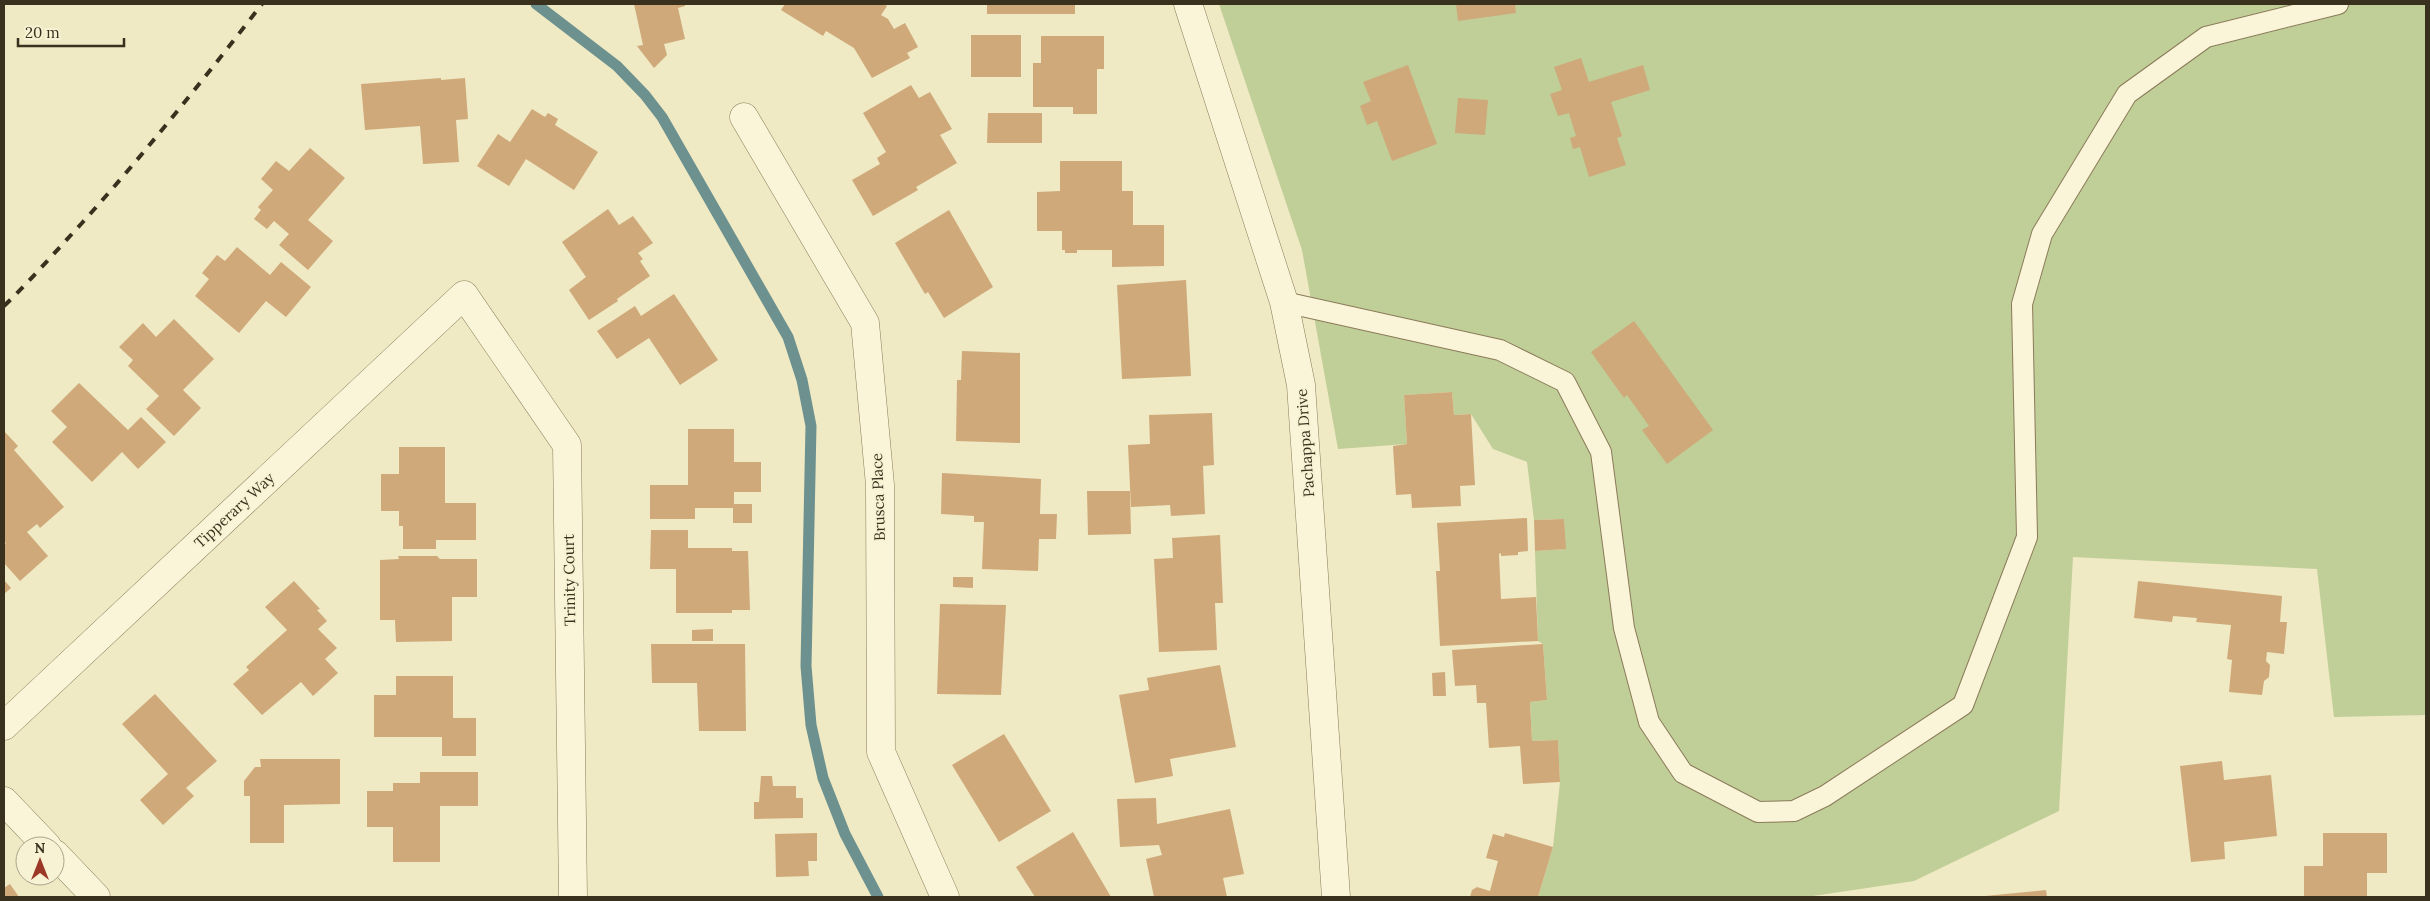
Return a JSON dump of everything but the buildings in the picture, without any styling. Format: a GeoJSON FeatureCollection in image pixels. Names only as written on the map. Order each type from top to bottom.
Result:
{"type":"FeatureCollection","features":[{"type":"Feature","properties":{"kind":"street","name":"Pachappa Drive"},"geometry":{"type":"LineString","coordinates":[[1188,4],[1284,302],[1301,385],[1336,897]]}},
{"type":"Feature","properties":{"kind":"street","name":"Brusca Place"},"geometry":{"type":"LineString","coordinates":[[744,117],[865,323],[880,485],[881,752],[945,897]]}},
{"type":"Feature","properties":{"kind":"street","name":"Tipperary Way"},"geometry":{"type":"LineString","coordinates":[[4,726],[464,295]]}},
{"type":"Feature","properties":{"kind":"street","name":"Trinity Court"},"geometry":{"type":"LineString","coordinates":[[464,295],[567,445],[573,897]]}},
{"type":"Feature","properties":{"kind":"street"},"geometry":{"type":"LineString","coordinates":[[4,801],[37,836]]}},
{"type":"Feature","properties":{"kind":"street"},"geometry":{"type":"LineString","coordinates":[[65,864],[96,897]]}},
{"type":"Feature","properties":{"kind":"lane"},"geometry":{"type":"LineString","coordinates":[[1284,302],[1500,350],[1565,382],[1601,452],[1624,628],[1650,722],[1683,773],[1758,812],[1794,811],[1825,796],[1962,705],[2027,537],[2022,304],[2042,234],[2128,94],[2206,37],[2338,4]]}},
{"type":"Feature","properties":{"kind":"green space"},"geometry":{"type":"Polygon","coordinates":[[[1219,4],[2426,4],[2426,715],[2334,717],[2317,569],[2073,557],[2059,811],[1914,881],[1806,897],[1538,897],[1553,847],[1560,782],[1558,740],[1532,741],[1530,702],[1547,700],[1543,644],[1538,641],[1535,551],[1565,549],[1564,519],[1534,520],[1527,462],[1493,449],[1471,414],[1454,415],[1452,392],[1404,395],[1407,444],[1338,449],[1302,250],[1219,4]]]}},
{"type":"Feature","properties":{"kind":"waterway"},"geometry":{"type":"LineString","coordinates":[[536,4],[617,66],[645,95],[662,117],[788,337],[802,380],[811,426],[806,666],[811,725],[823,778],[845,834],[878,897]]}},
{"type":"Feature","properties":{"kind":"railway"},"geometry":{"type":"LineString","coordinates":[[4,306],[53,255],[129,170],[262,4]]}}]}
